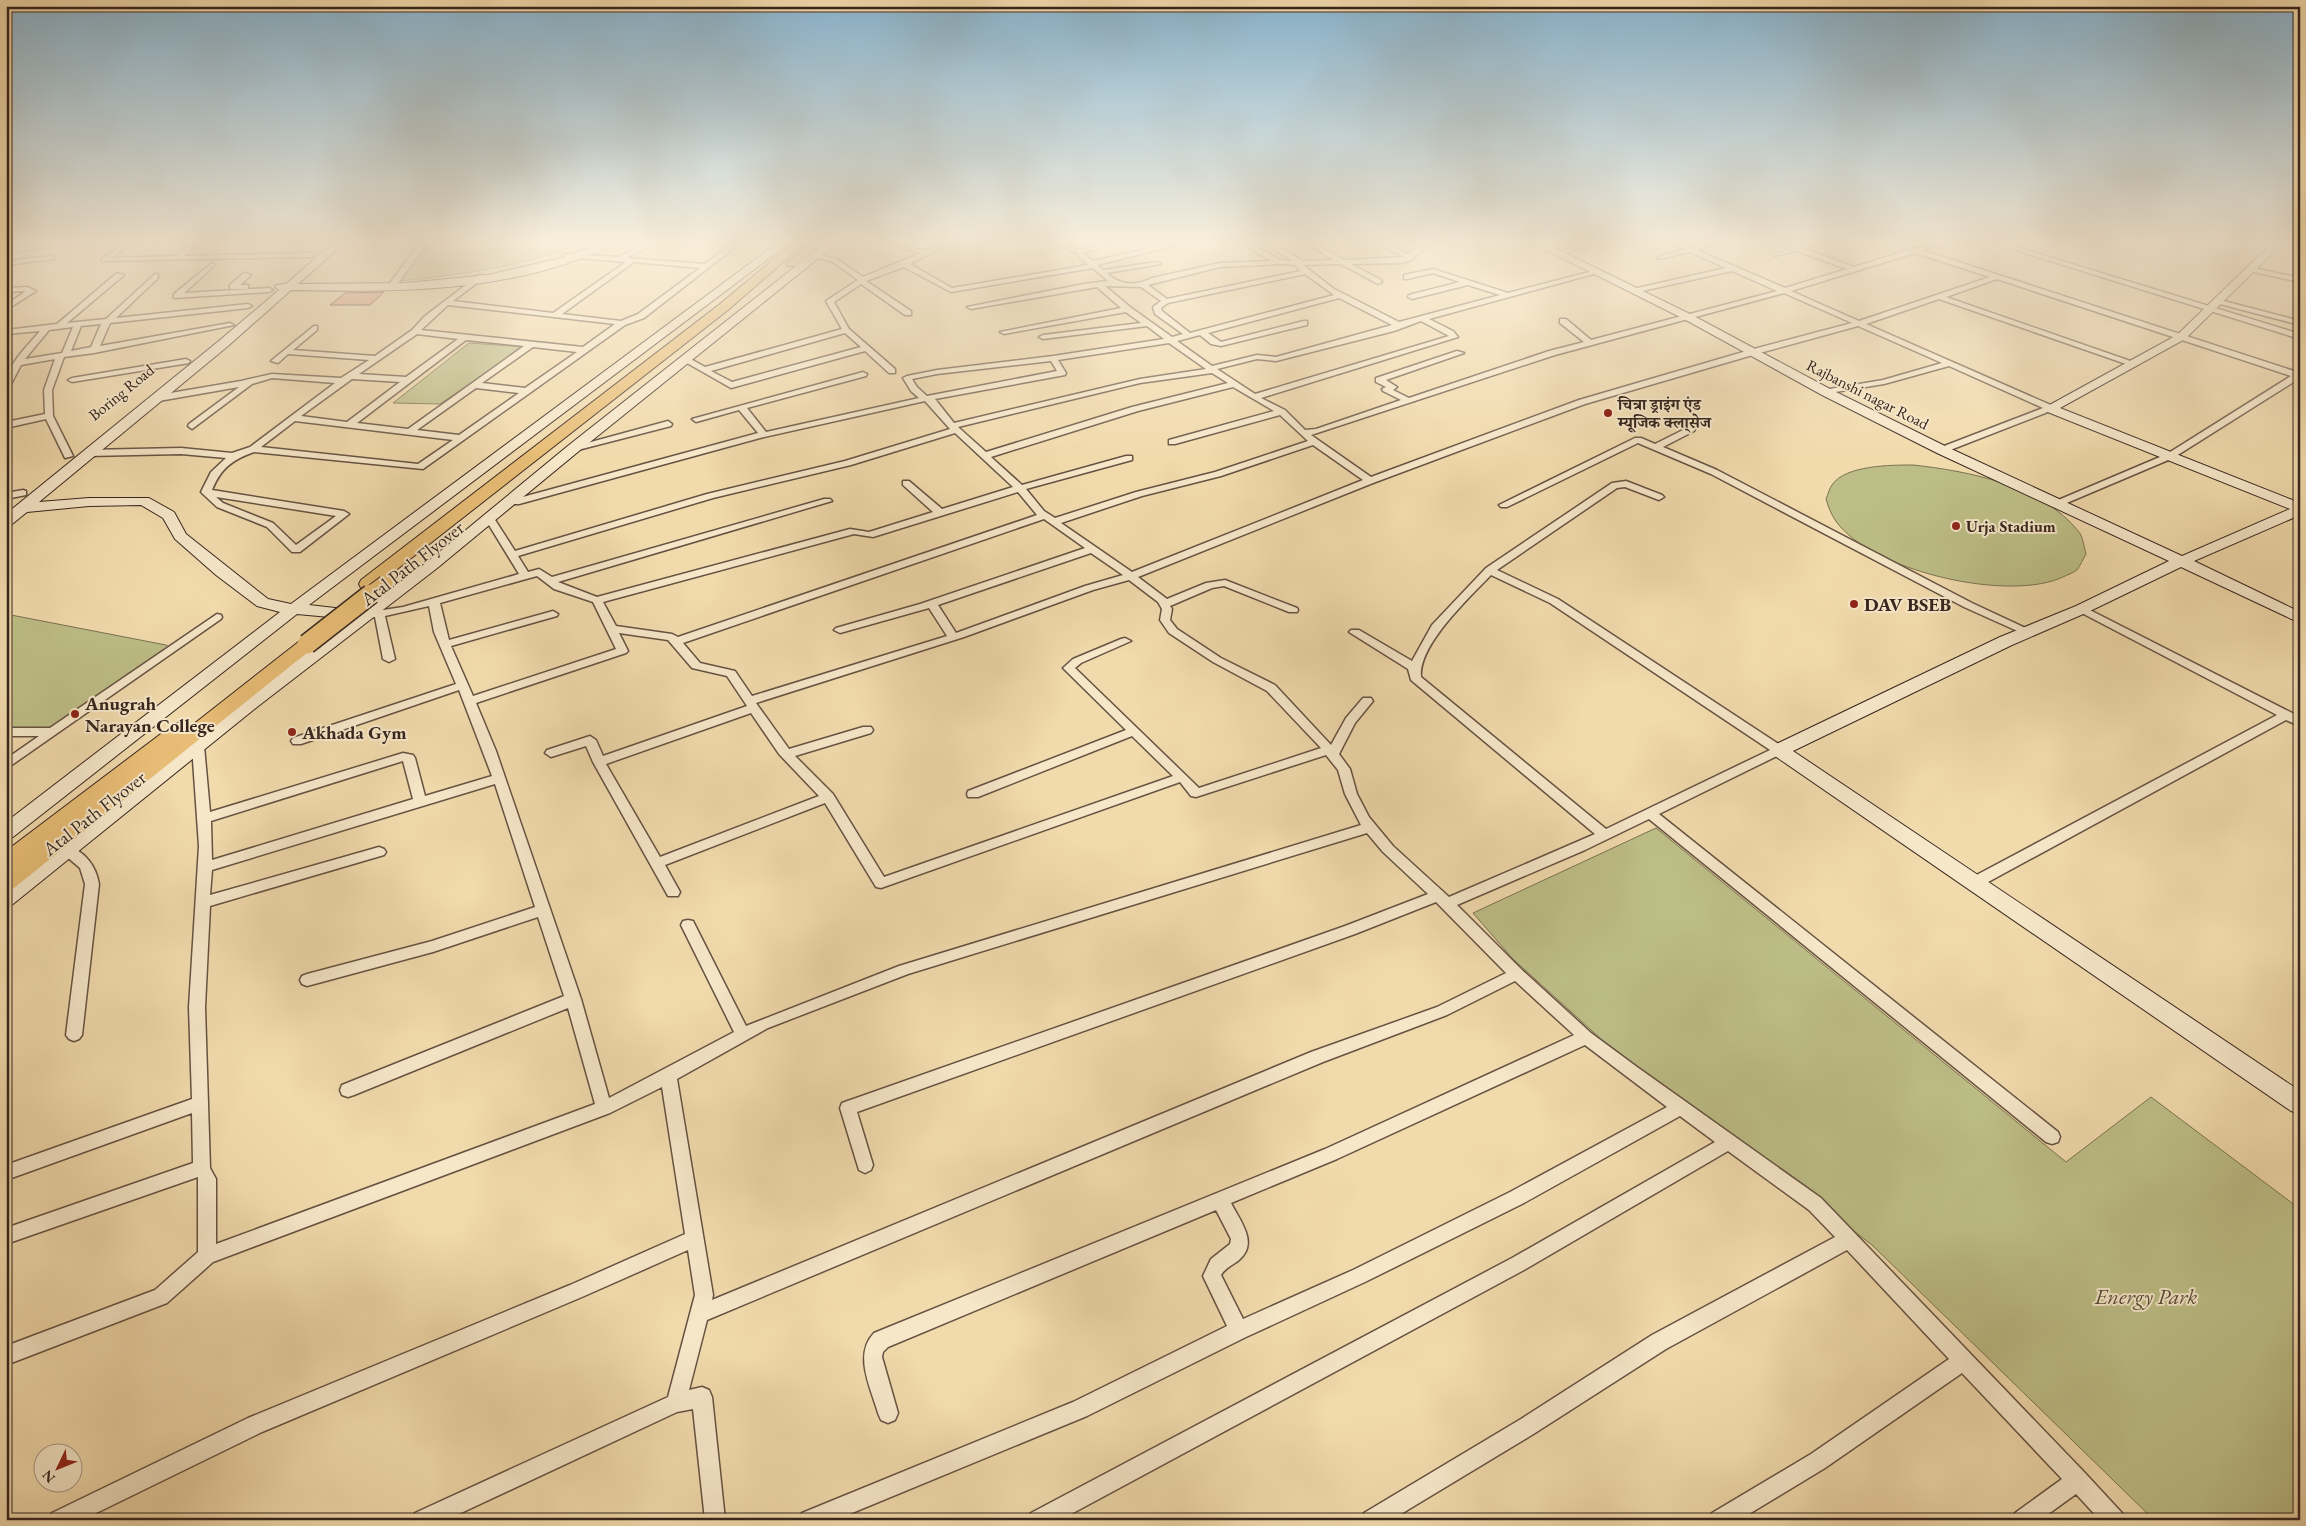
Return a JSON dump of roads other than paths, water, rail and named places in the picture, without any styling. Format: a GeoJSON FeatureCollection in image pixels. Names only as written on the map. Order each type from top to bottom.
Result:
{"type":"FeatureCollection","features":[{"type":"Feature","properties":{"kind":"main road","name":"Atal Path Flyover"},"geometry":{"type":"LineString","coordinates":[[6,882],[300,642],[367,584],[713,315]]}},
{"type":"Feature","properties":{"kind":"main road","name":"Atal Path Flyover"},"geometry":{"type":"LineString","coordinates":[[6,862],[300,642],[385,583],[731,315]]}},
{"type":"Feature","properties":{"kind":"street"},"geometry":{"type":"LineString","coordinates":[[60,325],[72,315]]}},
{"type":"Feature","properties":{"kind":"street"},"geometry":{"type":"LineString","coordinates":[[94,351],[103,327],[114,315]]}},
{"type":"Feature","properties":{"kind":"street"},"geometry":{"type":"LineString","coordinates":[[6,332],[157,315]]}},
{"type":"Feature","properties":{"kind":"street","name":"Boring Road"},"geometry":{"type":"LineString","coordinates":[[6,508],[23,500],[68,456],[230,325],[239,315]]}},
{"type":"Feature","properties":{"kind":"street"},"geometry":{"type":"LineString","coordinates":[[6,522],[23,500],[88,453],[224,343],[251,315]]}},
{"type":"Feature","properties":{"kind":"street"},"geometry":{"type":"LineString","coordinates":[[206,492],[214,474],[233,456],[253,449],[343,381],[415,332],[432,315]]}},
{"type":"Feature","properties":{"kind":"street"},"geometry":{"type":"LineString","coordinates":[[557,315],[622,323]]}},
{"type":"Feature","properties":{"kind":"street"},"geometry":{"type":"LineString","coordinates":[[253,449],[420,467],[622,323],[642,315]]}},
{"type":"Feature","properties":{"kind":"street"},"geometry":{"type":"LineString","coordinates":[[6,832],[295,608],[688,315]]}},
{"type":"Feature","properties":{"kind":"street"},"geometry":{"type":"LineString","coordinates":[[6,899],[198,746],[371,615],[737,315]]}},
{"type":"Feature","properties":{"kind":"street"},"geometry":{"type":"LineString","coordinates":[[838,315],[846,330],[892,371]]}},
{"type":"Feature","properties":{"kind":"street"},"geometry":{"type":"LineString","coordinates":[[1004,332],[1094,315]]}},
{"type":"Feature","properties":{"kind":"street"},"geometry":{"type":"LineString","coordinates":[[1136,315],[1216,368],[1235,384],[1282,412],[1309,432],[1315,441],[1370,481]]}},
{"type":"Feature","properties":{"kind":"street"},"geometry":{"type":"LineString","coordinates":[[1163,315],[1188,336]]}},
{"type":"Feature","properties":{"kind":"street"},"geometry":{"type":"LineString","coordinates":[[1265,315],[1174,340],[1053,358],[937,372],[907,378],[914,389],[1020,488],[1044,516],[1156,593],[1168,610],[1165,620],[1169,628],[1217,660],[1271,688],[1344,769],[1350,794],[1363,819],[1388,849],[1443,900],[1517,974],[1586,1037],[1680,1108],[1815,1204],[2116,1520]]}},
{"type":"Feature","properties":{"kind":"street"},"geometry":{"type":"LineString","coordinates":[[1379,315],[1398,325]]}},
{"type":"Feature","properties":{"kind":"street"},"geometry":{"type":"LineString","coordinates":[[512,555],[710,496],[848,463],[954,428],[1140,381],[1216,368],[1257,357],[1276,358],[1391,329],[1398,325],[1432,315]]}},
{"type":"Feature","properties":{"kind":"street","name":"Rajbanshi nagar Road"},"geometry":{"type":"LineString","coordinates":[[1684,315],[1826,392],[1942,450],[2059,503],[2300,618]]}},
{"type":"Feature","properties":{"kind":"street"},"geometry":{"type":"LineString","coordinates":[[1309,432],[1552,353],[1695,315]]}},
{"type":"Feature","properties":{"kind":"street"},"geometry":{"type":"LineString","coordinates":[[1838,315],[2050,408],[2300,509]]}},
{"type":"Feature","properties":{"kind":"street"},"geometry":{"type":"LineString","coordinates":[[599,762],[752,704],[953,637],[1089,588],[1131,576],[1370,481],[1582,402],[1884,315]]}},
{"type":"Feature","properties":{"kind":"street"},"geometry":{"type":"LineString","coordinates":[[1995,315],[2132,363]]}},
{"type":"Feature","properties":{"kind":"street"},"geometry":{"type":"LineString","coordinates":[[2114,315],[2299,376]]}},
{"type":"Feature","properties":{"kind":"street"},"geometry":{"type":"LineString","coordinates":[[2050,408],[2181,337],[2204,315]]}},
{"type":"Feature","properties":{"kind":"street"},"geometry":{"type":"LineString","coordinates":[[2227,315],[2300,337]]}},
{"type":"Feature","properties":{"kind":"street"},"geometry":{"type":"LineString","coordinates":[[2271,315],[2300,323]]}},
{"type":"Feature","properties":{"kind":"street"},"geometry":{"type":"LineString","coordinates":[[1258,396],[1454,337],[1422,318]]}},
{"type":"Feature","properties":{"kind":"street"},"geometry":{"type":"LineString","coordinates":[[1563,321],[1590,343]]}},
{"type":"Feature","properties":{"kind":"street"},"geometry":{"type":"LineString","coordinates":[[68,456],[49,416],[48,390],[62,356],[79,323]]}},
{"type":"Feature","properties":{"kind":"street"},"geometry":{"type":"LineString","coordinates":[[1202,332],[1214,342],[1221,344],[1304,323]]}},
{"type":"Feature","properties":{"kind":"street"},"geometry":{"type":"LineString","coordinates":[[1043,337],[1148,324]]}},
{"type":"Feature","properties":{"kind":"street"},"geometry":{"type":"LineString","coordinates":[[18,363],[94,351],[230,325]]}},
{"type":"Feature","properties":{"kind":"street"},"geometry":{"type":"LineString","coordinates":[[6,386],[18,363],[47,327]]}},
{"type":"Feature","properties":{"kind":"street"},"geometry":{"type":"LineString","coordinates":[[275,361],[314,328]]}},
{"type":"Feature","properties":{"kind":"street"},"geometry":{"type":"LineString","coordinates":[[705,370],[846,330]]}},
{"type":"Feature","properties":{"kind":"street"},"geometry":{"type":"LineString","coordinates":[[415,332],[584,350]]}},
{"type":"Feature","properties":{"kind":"street"},"geometry":{"type":"LineString","coordinates":[[350,424],[465,337]]}},
{"type":"Feature","properties":{"kind":"street"},"geometry":{"type":"LineString","coordinates":[[408,432],[532,344]]}},
{"type":"Feature","properties":{"kind":"street"},"geometry":{"type":"LineString","coordinates":[[684,359],[728,384],[734,385],[867,348]]}},
{"type":"Feature","properties":{"kind":"street"},"geometry":{"type":"LineString","coordinates":[[286,352],[376,358]]}},
{"type":"Feature","properties":{"kind":"street"},"geometry":{"type":"LineString","coordinates":[[1408,400],[1386,389],[1393,387],[1379,380],[1460,353]]}},
{"type":"Feature","properties":{"kind":"street"},"geometry":{"type":"LineString","coordinates":[[508,502],[518,501],[764,435],[924,399],[1062,373],[1053,358]]}},
{"type":"Feature","properties":{"kind":"street"},"geometry":{"type":"LineString","coordinates":[[72,380],[186,361]]}},
{"type":"Feature","properties":{"kind":"street"},"geometry":{"type":"LineString","coordinates":[[1826,392],[1884,382],[1949,364]]}},
{"type":"Feature","properties":{"kind":"street"},"geometry":{"type":"LineString","coordinates":[[696,420],[864,374]]}},
{"type":"Feature","properties":{"kind":"street"},"geometry":{"type":"LineString","coordinates":[[153,399],[244,383],[272,376],[343,381]]}},
{"type":"Feature","properties":{"kind":"street"},"geometry":{"type":"LineString","coordinates":[[351,376],[409,380]]}},
{"type":"Feature","properties":{"kind":"street"},"geometry":{"type":"LineString","coordinates":[[2059,503],[2170,456],[2299,376]]}},
{"type":"Feature","properties":{"kind":"street"},"geometry":{"type":"LineString","coordinates":[[192,426],[248,385],[244,383]]}},
{"type":"Feature","properties":{"kind":"street"},"geometry":{"type":"LineString","coordinates":[[984,456],[1135,409],[1235,384]]}},
{"type":"Feature","properties":{"kind":"street"},"geometry":{"type":"LineString","coordinates":[[475,385],[527,391]]}},
{"type":"Feature","properties":{"kind":"street"},"geometry":{"type":"LineString","coordinates":[[742,408],[764,435]]}},
{"type":"Feature","properties":{"kind":"street","name":"Rajbanshi nagar Road"},"geometry":{"type":"LineString","coordinates":[[1942,450],[2050,408]]}},
{"type":"Feature","properties":{"kind":"street"},"geometry":{"type":"LineString","coordinates":[[1172,442],[1282,412]]}},
{"type":"Feature","properties":{"kind":"street"},"geometry":{"type":"LineString","coordinates":[[6,425],[49,416]]}},
{"type":"Feature","properties":{"kind":"street"},"geometry":{"type":"LineString","coordinates":[[294,418],[461,438]]}},
{"type":"Feature","properties":{"kind":"street"},"geometry":{"type":"LineString","coordinates":[[574,448],[668,424]]}},
{"type":"Feature","properties":{"kind":"street"},"geometry":{"type":"LineString","coordinates":[[1656,448],[1691,429]]}},
{"type":"Feature","properties":{"kind":"street"},"geometry":{"type":"LineString","coordinates":[[1054,522],[1139,494],[1218,474],[1315,441]]}},
{"type":"Feature","properties":{"kind":"street"},"geometry":{"type":"LineString","coordinates":[[1504,506],[1634,441],[1714,472],[1968,605],[2028,632]]}},
{"type":"Feature","properties":{"kind":"street"},"geometry":{"type":"LineString","coordinates":[[88,453],[181,451],[233,456]]}},
{"type":"Feature","properties":{"kind":"street"},"geometry":{"type":"LineString","coordinates":[[6,496],[23,500],[144,501],[169,515],[180,536],[262,603],[371,615],[434,602],[539,572],[558,586],[597,600],[854,531],[869,535],[1020,488],[1129,458]]}},
{"type":"Feature","properties":{"kind":"street"},"geometry":{"type":"LineString","coordinates":[[906,483],[940,513]]}},
{"type":"Feature","properties":{"kind":"street"},"geometry":{"type":"LineString","coordinates":[[1605,835],[1415,678],[1414,667],[1436,627],[1490,570],[1615,486],[1626,484],[1659,498]]}},
{"type":"Feature","properties":{"kind":"street"},"geometry":{"type":"LineString","coordinates":[[206,492],[344,514],[296,550],[270,525],[220,505],[206,492]]}},
{"type":"Feature","properties":{"kind":"street"},"geometry":{"type":"LineString","coordinates":[[551,581],[827,501]]}},
{"type":"Feature","properties":{"kind":"street"},"geometry":{"type":"LineString","coordinates":[[865,1165],[848,1108],[1350,930],[1443,900],[1605,835],[2028,632],[2082,609],[2144,577],[2300,509]]}},
{"type":"Feature","properties":{"kind":"street"},"geometry":{"type":"LineString","coordinates":[[676,642],[1044,516]]}},
{"type":"Feature","properties":{"kind":"street"},"geometry":{"type":"LineString","coordinates":[[489,517],[525,576]]}},
{"type":"Feature","properties":{"kind":"street"},"geometry":{"type":"LineString","coordinates":[[840,630],[931,604],[1093,549]]}},
{"type":"Feature","properties":{"kind":"street"},"geometry":{"type":"LineString","coordinates":[[1490,570],[1554,601],[1779,750],[2300,1104]]}},
{"type":"Feature","properties":{"kind":"street"},"geometry":{"type":"LineString","coordinates":[[1165,604],[1210,585],[1225,583],[1293,610]]}},
{"type":"Feature","properties":{"kind":"street"},"geometry":{"type":"LineString","coordinates":[[468,702],[622,650],[597,600]]}},
{"type":"Feature","properties":{"kind":"street"},"geometry":{"type":"LineString","coordinates":[[434,602],[446,644],[500,778],[573,999],[604,1108]]}},
{"type":"Feature","properties":{"kind":"street"},"geometry":{"type":"LineString","coordinates":[[931,604],[953,637]]}},
{"type":"Feature","properties":{"kind":"street"},"geometry":{"type":"LineString","coordinates":[[2082,609],[2300,722]]}},
{"type":"Feature","properties":{"kind":"street"},"geometry":{"type":"LineString","coordinates":[[446,644],[553,614]]}},
{"type":"Feature","properties":{"kind":"street"},"geometry":{"type":"LineString","coordinates":[[371,615],[382,622],[390,659]]}},
{"type":"Feature","properties":{"kind":"street"},"geometry":{"type":"LineString","coordinates":[[6,764],[217,617]]}},
{"type":"Feature","properties":{"kind":"street"},"geometry":{"type":"LineString","coordinates":[[612,629],[672,637],[696,666],[731,673],[787,754],[828,797],[880,883],[1182,777]]}},
{"type":"Feature","properties":{"kind":"street"},"geometry":{"type":"LineString","coordinates":[[1356,632],[1414,667]]}},
{"type":"Feature","properties":{"kind":"street"},"geometry":{"type":"LineString","coordinates":[[1125,641],[1077,661],[1069,668],[1182,777],[1196,793],[1330,752],[1350,721],[1367,701]]}},
{"type":"Feature","properties":{"kind":"street"},"geometry":{"type":"LineString","coordinates":[[297,741],[463,685]]}},
{"type":"Feature","properties":{"kind":"street"},"geometry":{"type":"LineString","coordinates":[[1974,883],[2286,715]]}},
{"type":"Feature","properties":{"kind":"street"},"geometry":{"type":"LineString","coordinates":[[787,754],[867,730]]}},
{"type":"Feature","properties":{"kind":"street"},"geometry":{"type":"LineString","coordinates":[[6,732],[50,732]]}},
{"type":"Feature","properties":{"kind":"street"},"geometry":{"type":"LineString","coordinates":[[973,794],[1134,732]]}},
{"type":"Feature","properties":{"kind":"street"},"geometry":{"type":"LineString","coordinates":[[551,753],[590,740],[599,762],[674,892]]}},
{"type":"Feature","properties":{"kind":"street"},"geometry":{"type":"LineString","coordinates":[[198,746],[206,846],[196,1007],[202,1168],[207,1179],[207,1256]]}},
{"type":"Feature","properties":{"kind":"street"},"geometry":{"type":"LineString","coordinates":[[203,819],[403,757],[409,758],[420,802]]}},
{"type":"Feature","properties":{"kind":"street"},"geometry":{"type":"LineString","coordinates":[[204,866],[500,778]]}},
{"type":"Feature","properties":{"kind":"street"},"geometry":{"type":"LineString","coordinates":[[657,863],[828,797]]}},
{"type":"Feature","properties":{"kind":"street"},"geometry":{"type":"LineString","coordinates":[[1650,813],[2052,1137]]}},
{"type":"Feature","properties":{"kind":"street"},"geometry":{"type":"LineString","coordinates":[[6,1356],[161,1298],[207,1256],[604,1108],[668,1076],[763,1024],[904,970],[1370,827]]}},
{"type":"Feature","properties":{"kind":"street"},"geometry":{"type":"LineString","coordinates":[[67,852],[86,864],[91,871],[92,884],[74,1035]]}},
{"type":"Feature","properties":{"kind":"street"},"geometry":{"type":"LineString","coordinates":[[202,904],[379,852]]}},
{"type":"Feature","properties":{"kind":"street"},"geometry":{"type":"LineString","coordinates":[[306,980],[433,946],[543,910]]}},
{"type":"Feature","properties":{"kind":"street"},"geometry":{"type":"LineString","coordinates":[[688,925],[744,1034]]}},
{"type":"Feature","properties":{"kind":"street"},"geometry":{"type":"LineString","coordinates":[[699,1314],[1317,1057],[1442,1011],[1517,974]]}},
{"type":"Feature","properties":{"kind":"street"},"geometry":{"type":"LineString","coordinates":[[348,1090],[573,999]]}},
{"type":"Feature","properties":{"kind":"street"},"geometry":{"type":"LineString","coordinates":[[888,1413],[872,1357],[874,1347],[881,1340],[1356,1143],[1586,1037]]}},
{"type":"Feature","properties":{"kind":"street"},"geometry":{"type":"LineString","coordinates":[[668,1076],[704,1295],[676,1403]]}},
{"type":"Feature","properties":{"kind":"street"},"geometry":{"type":"LineString","coordinates":[[6,1173],[200,1103]]}},
{"type":"Feature","properties":{"kind":"street"},"geometry":{"type":"LineString","coordinates":[[809,1520],[1080,1409],[1239,1330],[1359,1276],[1516,1198],[1680,1108]]}},
{"type":"Feature","properties":{"kind":"street"},"geometry":{"type":"LineString","coordinates":[[1038,1520],[1518,1264],[1728,1143]]}},
{"type":"Feature","properties":{"kind":"street"},"geometry":{"type":"LineString","coordinates":[[6,1236],[202,1168]]}},
{"type":"Feature","properties":{"kind":"street"},"geometry":{"type":"LineString","coordinates":[[1220,1199],[1240,1238],[1240,1244],[1235,1252],[1216,1265],[1212,1276],[1239,1330]]}},
{"type":"Feature","properties":{"kind":"street"},"geometry":{"type":"LineString","coordinates":[[59,1520],[255,1425],[567,1295],[694,1238]]}},
{"type":"Feature","properties":{"kind":"street"},"geometry":{"type":"LineString","coordinates":[[1371,1520],[1528,1426],[1660,1342],[1849,1239]]}},
{"type":"Feature","properties":{"kind":"street"},"geometry":{"type":"LineString","coordinates":[[1719,1520],[1818,1461],[1964,1360]]}},
{"type":"Feature","properties":{"kind":"street"},"geometry":{"type":"LineString","coordinates":[[422,1520],[676,1403],[702,1397],[714,1520]]}},
{"type":"Feature","properties":{"kind":"street"},"geometry":{"type":"LineString","coordinates":[[2022,1520],[2078,1480]]}},
{"type":"Feature","properties":{"kind":"place","name":"चित्रा ड्राइंग एंड म्यूजिक क्ला्सेज"},"geometry":{"type":"Point","coordinates":[1608,413]}},
{"type":"Feature","properties":{"kind":"place","name":"Urja Stadium"},"geometry":{"type":"Point","coordinates":[1956,526]}},
{"type":"Feature","properties":{"kind":"place","name":"DAV BSEB"},"geometry":{"type":"Point","coordinates":[1854,604]}},
{"type":"Feature","properties":{"kind":"place","name":"Anugrah Narayan College"},"geometry":{"type":"Point","coordinates":[75,714]}},
{"type":"Feature","properties":{"kind":"place","name":"Akhada Gym"},"geometry":{"type":"Point","coordinates":[292,732]}},
{"type":"Feature","properties":{"kind":"park label","name":"Energy Park"},"geometry":{"type":"Point","coordinates":[2146,1296]}}]}
